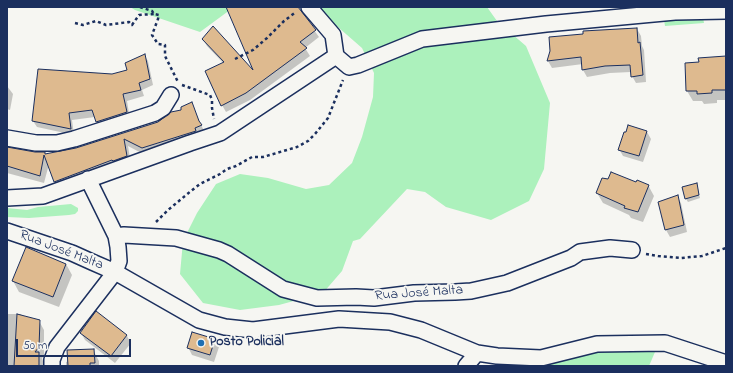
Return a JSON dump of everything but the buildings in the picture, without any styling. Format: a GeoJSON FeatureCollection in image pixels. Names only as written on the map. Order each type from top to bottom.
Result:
{"type":"FeatureCollection","features":[{"type":"Feature","properties":{"kind":"street"},"geometry":{"type":"LineString","coordinates":[[303,9],[333,35],[336,56],[349,67],[422,39],[657,11],[726,11]]}},
{"type":"Feature","properties":{"kind":"street"},"geometry":{"type":"LineString","coordinates":[[7,198],[43,196],[220,133],[336,56]]}},
{"type":"Feature","properties":{"kind":"street"},"geometry":{"type":"LineString","coordinates":[[7,138],[36,143],[57,142],[74,139],[155,113],[163,108],[171,95]]}},
{"type":"Feature","properties":{"kind":"street","name":"Rua José Malta"},"geometry":{"type":"LineString","coordinates":[[88,179],[116,236],[119,260],[115,272]]}},
{"type":"Feature","properties":{"kind":"street","name":"Rua José Malta"},"geometry":{"type":"LineString","coordinates":[[7,231],[72,253],[115,272],[199,320],[225,327],[253,330],[339,319],[390,322],[421,330],[477,353],[497,356],[541,358],[598,344],[665,343],[726,363]]}},
{"type":"Feature","properties":{"kind":"street","name":"Rua José Malta"},"geometry":{"type":"LineString","coordinates":[[116,236],[124,235],[176,238],[219,250],[228,254],[283,289],[317,298],[374,298],[414,293],[471,291],[507,283],[571,258],[580,252],[610,248],[632,250]]}},
{"type":"Feature","properties":{"kind":"street"},"geometry":{"type":"LineString","coordinates":[[52,366],[52,360],[57,347],[115,272]]}},
{"type":"Feature","properties":{"kind":"street"},"geometry":{"type":"LineString","coordinates":[[466,366],[477,353]]}},
{"type":"Feature","properties":{"kind":"path"},"geometry":{"type":"LineString","coordinates":[[140,7],[159,15],[152,35],[158,44],[165,45],[165,56],[177,81],[183,85],[210,95],[214,117],[220,133]]}},
{"type":"Feature","properties":{"kind":"path"},"geometry":{"type":"LineString","coordinates":[[235,59],[253,50],[284,21],[303,9]]}},
{"type":"Feature","properties":{"kind":"path"},"geometry":{"type":"LineString","coordinates":[[75,23],[83,25],[96,21],[106,25],[129,22],[132,25],[139,15],[154,14]]}},
{"type":"Feature","properties":{"kind":"path"},"geometry":{"type":"LineString","coordinates":[[144,237],[168,210],[200,184],[252,157],[263,157],[297,147],[308,141],[328,118],[349,67]]}},
{"type":"Feature","properties":{"kind":"path"},"geometry":{"type":"LineString","coordinates":[[632,250],[658,256],[681,258],[702,256],[726,248]]}},
{"type":"Feature","properties":{"kind":"green space"},"geometry":{"type":"Polygon","coordinates":[[[130,7],[234,7],[200,32],[130,7]]]}},
{"type":"Feature","properties":{"kind":"green space"},"geometry":{"type":"Polygon","coordinates":[[[315,7],[487,7],[497,21],[526,46],[550,103],[544,169],[529,201],[491,220],[446,207],[425,192],[407,189],[360,239],[353,241],[342,271],[323,293],[279,305],[240,310],[203,303],[180,274],[183,241],[197,213],[216,184],[240,174],[268,178],[306,189],[329,185],[352,163],[362,137],[373,97],[374,73],[362,48],[315,7]]]}},
{"type":"Feature","properties":{"kind":"green space"},"geometry":{"type":"Polygon","coordinates":[[[703,17],[704,23],[665,26],[664,20],[703,17]]]}},
{"type":"Feature","properties":{"kind":"green space"},"geometry":{"type":"Polygon","coordinates":[[[71,204],[78,208],[78,211],[75,214],[29,218],[7,217],[7,208],[27,210],[38,207],[71,204]]]}},
{"type":"Feature","properties":{"kind":"green space"},"geometry":{"type":"Polygon","coordinates":[[[591,352],[655,352],[649,366],[508,366],[510,364],[591,352]]]}},
{"type":"Feature","properties":{"kind":"place","name":"Posto Policial"},"geometry":{"type":"Point","coordinates":[201,343]}}]}
